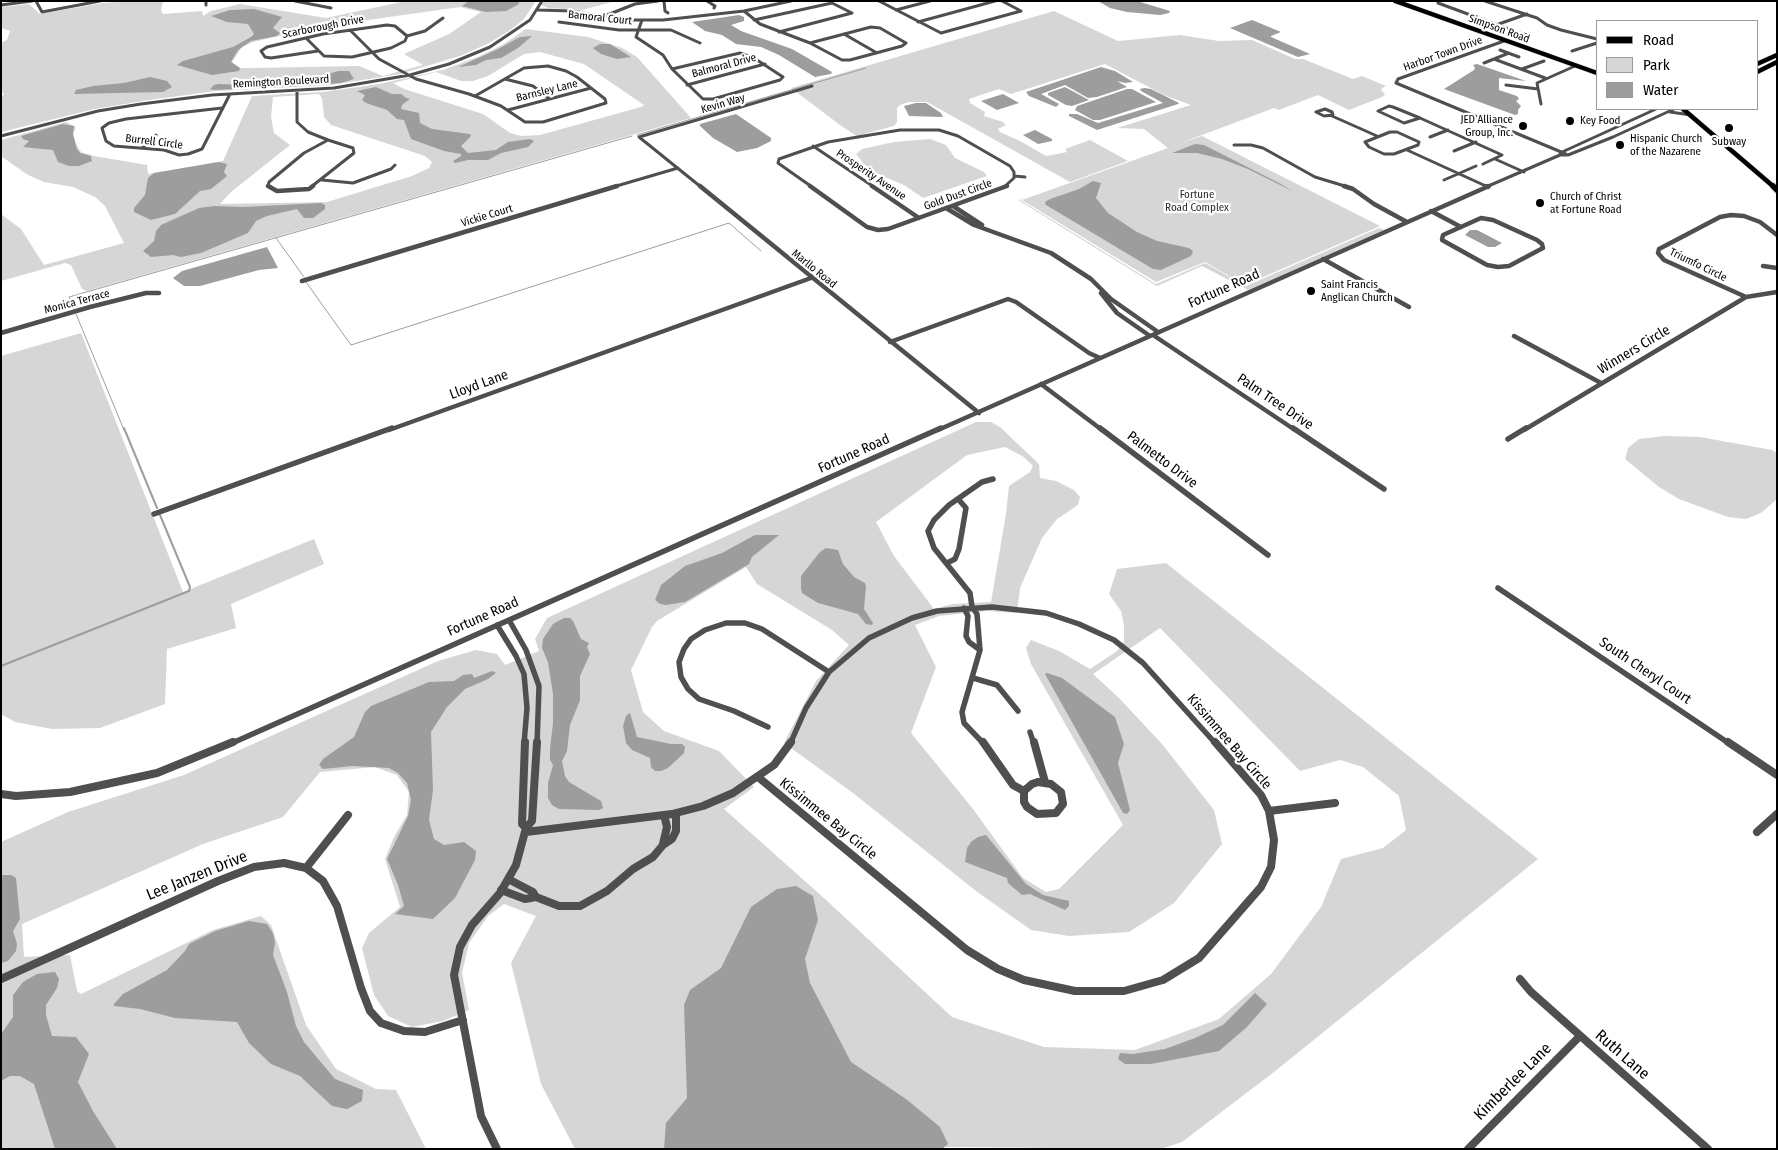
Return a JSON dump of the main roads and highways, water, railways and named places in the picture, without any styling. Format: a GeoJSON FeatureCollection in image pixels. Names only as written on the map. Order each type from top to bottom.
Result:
{"type":"FeatureCollection","features":[{"type":"Feature","properties":{"kind":"main road","name":"Simpson Road"},"geometry":{"type":"LineString","coordinates":[[1395,1],[1596,73]]}},
{"type":"Feature","properties":{"kind":"main road"},"geometry":{"type":"LineString","coordinates":[[1758,64],[1777,55]]}},
{"type":"Feature","properties":{"kind":"main road"},"geometry":{"type":"LineString","coordinates":[[1758,72],[1777,62]]}},
{"type":"Feature","properties":{"kind":"main road"},"geometry":{"type":"LineString","coordinates":[[1684,110],[1777,190]]}},
{"type":"Feature","properties":{"kind":"water"},"geometry":{"type":"Polygon","coordinates":[[[469,1],[518,1],[519,4],[506,11],[486,12],[462,6],[469,1]]]}},
{"type":"Feature","properties":{"kind":"water"},"geometry":{"type":"Polygon","coordinates":[[[1098,1],[1137,1],[1170,11],[1160,15],[1127,12],[1110,8],[1098,1]]]}},
{"type":"Feature","properties":{"kind":"water"},"geometry":{"type":"Polygon","coordinates":[[[254,9],[282,17],[273,28],[280,33],[277,36],[251,41],[238,50],[231,62],[240,68],[239,71],[212,75],[177,65],[183,61],[233,47],[251,37],[254,34],[248,24],[227,22],[211,16],[230,10],[254,9]]]}},
{"type":"Feature","properties":{"kind":"water"},"geometry":{"type":"Polygon","coordinates":[[[739,15],[744,17],[744,21],[731,25],[741,31],[792,49],[832,72],[831,74],[815,77],[779,55],[761,47],[736,44],[722,35],[705,31],[692,22],[739,15]]]}},
{"type":"Feature","properties":{"kind":"water"},"geometry":{"type":"Polygon","coordinates":[[[1252,20],[1281,32],[1271,37],[1310,54],[1298,57],[1230,28],[1252,20]]]}},
{"type":"Feature","properties":{"kind":"water"},"geometry":{"type":"Polygon","coordinates":[[[532,36],[518,48],[501,58],[486,60],[476,65],[458,67],[520,37],[532,36]]]}},
{"type":"Feature","properties":{"kind":"water"},"geometry":{"type":"Polygon","coordinates":[[[600,44],[610,44],[631,57],[617,59],[601,54],[593,48],[600,44]]]}},
{"type":"Feature","properties":{"kind":"water"},"geometry":{"type":"Polygon","coordinates":[[[1477,64],[1526,81],[1499,78],[1499,90],[1517,96],[1519,99],[1516,101],[1521,106],[1518,114],[1515,115],[1444,89],[1474,70],[1473,65],[1477,64]]]}},
{"type":"Feature","properties":{"kind":"water"},"geometry":{"type":"Polygon","coordinates":[[[1101,67],[1115,71],[1133,82],[1117,81],[1127,87],[1097,97],[1088,98],[1065,85],[1041,94],[1059,104],[1056,107],[1029,96],[1026,92],[1101,67]]]}},
{"type":"Feature","properties":{"kind":"water"},"geometry":{"type":"Polygon","coordinates":[[[338,71],[349,71],[354,79],[341,83],[302,86],[210,89],[214,85],[219,84],[241,85],[273,81],[307,81],[338,71]]]}},
{"type":"Feature","properties":{"kind":"water"},"geometry":{"type":"Polygon","coordinates":[[[150,77],[167,81],[172,87],[163,92],[74,94],[76,90],[93,86],[124,83],[150,77]]]}},
{"type":"Feature","properties":{"kind":"water"},"geometry":{"type":"Polygon","coordinates":[[[376,87],[392,94],[401,94],[410,99],[402,105],[401,109],[419,113],[420,123],[432,129],[470,134],[471,136],[461,146],[468,153],[496,150],[508,142],[530,139],[534,141],[528,147],[501,153],[488,160],[468,160],[455,163],[453,161],[461,156],[461,154],[444,151],[411,139],[404,120],[397,119],[387,110],[366,103],[362,100],[365,95],[357,91],[376,87]]]}},
{"type":"Feature","properties":{"kind":"water"},"geometry":{"type":"Polygon","coordinates":[[[1065,87],[1089,100],[1072,106],[1066,105],[1048,95],[1048,93],[1065,87]]]}},
{"type":"Feature","properties":{"kind":"water"},"geometry":{"type":"Polygon","coordinates":[[[1132,89],[1156,102],[1100,120],[1093,120],[1075,110],[1077,106],[1132,89]]]}},
{"type":"Feature","properties":{"kind":"water"},"geometry":{"type":"Polygon","coordinates":[[[1140,89],[1151,89],[1179,103],[1097,130],[1069,116],[1069,114],[1077,114],[1098,123],[1163,103],[1141,91],[1140,89]]]}},
{"type":"Feature","properties":{"kind":"water"},"geometry":{"type":"Polygon","coordinates":[[[1003,94],[1019,103],[997,110],[981,101],[1003,94]]]}},
{"type":"Feature","properties":{"kind":"water"},"geometry":{"type":"Polygon","coordinates":[[[926,103],[941,113],[943,117],[909,116],[904,106],[926,103]]]}},
{"type":"Feature","properties":{"kind":"water"},"geometry":{"type":"Polygon","coordinates":[[[736,114],[771,138],[771,141],[757,148],[737,152],[713,138],[700,126],[700,124],[736,114]]]}},
{"type":"Feature","properties":{"kind":"water"},"geometry":{"type":"Polygon","coordinates":[[[63,124],[74,126],[73,134],[77,149],[80,153],[91,156],[92,161],[79,166],[69,166],[58,162],[53,150],[23,147],[29,141],[21,136],[63,124]]]}},
{"type":"Feature","properties":{"kind":"water"},"geometry":{"type":"Polygon","coordinates":[[[1035,130],[1052,139],[1052,141],[1038,144],[1023,135],[1035,130]]]}},
{"type":"Feature","properties":{"kind":"water"},"geometry":{"type":"Polygon","coordinates":[[[1195,144],[1204,145],[1292,191],[1248,169],[1222,159],[1197,153],[1172,153],[1195,144]]]}},
{"type":"Feature","properties":{"kind":"water"},"geometry":{"type":"Polygon","coordinates":[[[219,162],[227,164],[224,172],[227,176],[211,189],[200,191],[175,214],[151,220],[134,212],[134,208],[145,195],[148,178],[154,173],[219,162]]]}},
{"type":"Feature","properties":{"kind":"water"},"geometry":{"type":"Polygon","coordinates":[[[1093,181],[1101,183],[1096,198],[1108,213],[1137,232],[1157,241],[1189,248],[1193,251],[1191,256],[1161,270],[1153,269],[1046,205],[1045,202],[1050,199],[1079,189],[1093,181]]]}},
{"type":"Feature","properties":{"kind":"water"},"geometry":{"type":"Polygon","coordinates":[[[321,203],[325,205],[325,209],[313,218],[304,218],[297,209],[267,216],[256,221],[248,233],[201,253],[181,257],[173,255],[151,257],[143,251],[154,241],[156,231],[161,225],[199,208],[321,203]]]}},
{"type":"Feature","properties":{"kind":"water"},"geometry":{"type":"Polygon","coordinates":[[[1470,230],[1477,230],[1502,243],[1495,247],[1488,247],[1465,235],[1470,230]]]}},
{"type":"Feature","properties":{"kind":"water"},"geometry":{"type":"Polygon","coordinates":[[[267,247],[278,268],[259,270],[200,286],[184,286],[173,278],[182,271],[267,247]]]}},
{"type":"Feature","properties":{"kind":"water"},"geometry":{"type":"Polygon","coordinates":[[[755,535],[779,535],[752,557],[749,564],[685,602],[666,605],[660,604],[655,600],[661,585],[685,566],[722,553],[755,535]]]}},
{"type":"Feature","properties":{"kind":"water"},"geometry":{"type":"Polygon","coordinates":[[[826,548],[838,550],[843,564],[854,577],[865,583],[864,609],[873,623],[872,625],[866,624],[858,614],[818,603],[802,593],[801,576],[820,552],[826,548]]]}},
{"type":"Feature","properties":{"kind":"water"},"geometry":{"type":"Polygon","coordinates":[[[564,618],[570,618],[573,621],[581,639],[589,643],[587,647],[590,654],[580,676],[580,700],[570,725],[567,751],[562,761],[565,776],[569,782],[601,801],[603,808],[599,810],[559,809],[552,805],[548,798],[548,783],[553,765],[550,760],[550,749],[553,723],[553,694],[548,662],[542,648],[543,639],[553,624],[564,618]]]}},
{"type":"Feature","properties":{"kind":"water"},"geometry":{"type":"Polygon","coordinates":[[[492,671],[496,673],[488,679],[465,689],[447,707],[431,732],[433,790],[429,820],[434,839],[444,845],[464,842],[476,851],[475,860],[455,898],[433,919],[395,914],[404,906],[398,885],[387,859],[408,816],[411,800],[407,783],[398,773],[389,768],[352,766],[323,769],[319,765],[323,759],[354,737],[365,712],[371,706],[429,682],[454,681],[463,675],[472,674],[474,678],[492,671]]]}},
{"type":"Feature","properties":{"kind":"water"},"geometry":{"type":"Polygon","coordinates":[[[1045,674],[1062,678],[1115,717],[1124,744],[1118,763],[1130,810],[1127,814],[1123,813],[1045,674]]]}},
{"type":"Feature","properties":{"kind":"water"},"geometry":{"type":"Polygon","coordinates":[[[630,713],[637,737],[671,744],[682,744],[685,747],[684,753],[668,768],[655,771],[651,767],[650,758],[632,750],[626,743],[623,726],[626,716],[630,713]]]}},
{"type":"Feature","properties":{"kind":"water"},"geometry":{"type":"Polygon","coordinates":[[[986,835],[1026,884],[1043,895],[1069,901],[1069,906],[1065,910],[1030,894],[1022,895],[1008,883],[1007,878],[965,862],[967,848],[971,842],[978,837],[986,835]]]}},
{"type":"Feature","properties":{"kind":"water"},"geometry":{"type":"Polygon","coordinates":[[[1,875],[11,875],[16,878],[20,919],[13,931],[17,944],[16,951],[8,961],[1,963],[1,875]]]}},
{"type":"Feature","properties":{"kind":"water"},"geometry":{"type":"Polygon","coordinates":[[[796,886],[813,896],[818,920],[805,959],[810,983],[851,1062],[906,1099],[940,1127],[948,1144],[942,1149],[664,1149],[666,1123],[687,1098],[684,1005],[690,990],[721,968],[751,907],[777,889],[796,886]]]}},
{"type":"Feature","properties":{"kind":"water"},"geometry":{"type":"Polygon","coordinates":[[[249,921],[267,924],[273,933],[275,943],[273,955],[287,992],[296,1026],[304,1042],[335,1079],[363,1090],[362,1101],[347,1109],[332,1106],[300,1076],[271,1064],[249,1043],[237,1022],[175,1018],[140,1009],[114,1006],[123,994],[167,970],[189,944],[215,931],[249,921]]]}},
{"type":"Feature","properties":{"kind":"water"},"geometry":{"type":"Polygon","coordinates":[[[55,972],[59,979],[57,988],[46,1005],[46,1015],[52,1036],[76,1037],[89,1054],[78,1082],[93,1111],[117,1149],[55,1149],[34,1084],[20,1076],[10,1076],[1,1081],[1,1034],[13,1017],[13,995],[23,982],[37,974],[55,972]]]}},
{"type":"Feature","properties":{"kind":"water"},"geometry":{"type":"Polygon","coordinates":[[[1255,993],[1267,1004],[1247,1027],[1219,1051],[1151,1064],[1125,1064],[1118,1059],[1120,1053],[1133,1054],[1165,1049],[1223,1025],[1255,993]]]}},
{"type":"Feature","properties":{"kind":"waterway"},"geometry":{"type":"LineString","coordinates":[[637,135],[866,68]]}},
{"type":"Feature","properties":{"kind":"waterway"},"geometry":{"type":"LineString","coordinates":[[74,309],[69,297],[632,136]]}},
{"type":"Feature","properties":{"kind":"waterway"},"geometry":{"type":"LineString","coordinates":[[306,282],[351,345],[729,223],[761,251]]}},
{"type":"Feature","properties":{"kind":"waterway"},"geometry":{"type":"LineString","coordinates":[[276,238],[304,277]]}},
{"type":"Feature","properties":{"kind":"waterway"},"geometry":{"type":"LineString","coordinates":[[76,314],[124,430]]}},
{"type":"Feature","properties":{"kind":"waterway"},"geometry":{"type":"LineString","coordinates":[[124,428],[157,508]]}},
{"type":"Feature","properties":{"kind":"waterway"},"geometry":{"type":"LineString","coordinates":[[1,666],[189,591],[190,587],[160,515]]}},
{"type":"Feature","properties":{"kind":"place","name":"Key Food"},"geometry":{"type":"Point","coordinates":[1570,121]}},
{"type":"Feature","properties":{"kind":"place","name":"JED Alliance Group, Inc."},"geometry":{"type":"Point","coordinates":[1523,126]}},
{"type":"Feature","properties":{"kind":"place","name":"Subway"},"geometry":{"type":"Point","coordinates":[1729,128]}},
{"type":"Feature","properties":{"kind":"place","name":"Hispanic Church of the Nazarene"},"geometry":{"type":"Point","coordinates":[1620,145]}},
{"type":"Feature","properties":{"kind":"place","name":"Church of Christ at Fortune Road"},"geometry":{"type":"Point","coordinates":[1540,203]}},
{"type":"Feature","properties":{"kind":"place","name":"Saint Francis Anglican Church"},"geometry":{"type":"Point","coordinates":[1311,291]}},
{"type":"Feature","properties":{"kind":"park label","name":"Fortune Road Complex"},"geometry":{"type":"Point","coordinates":[1197,201]}}]}
